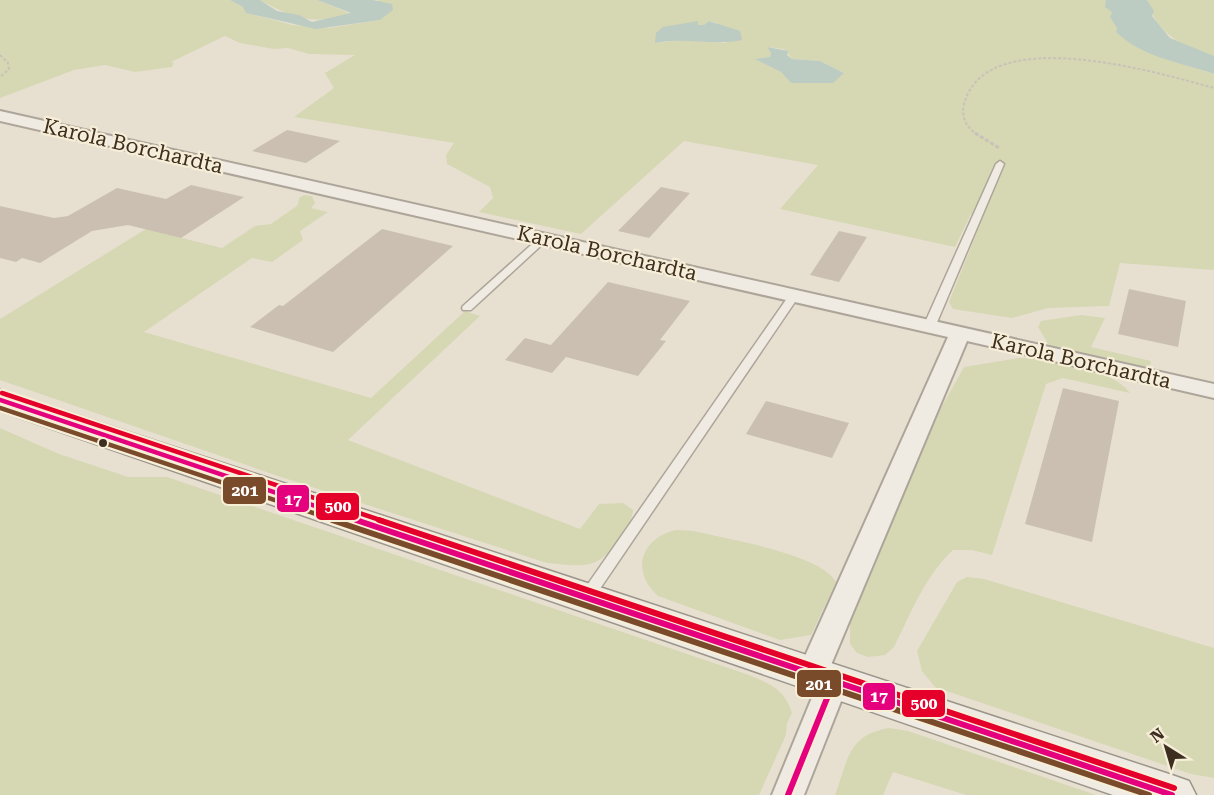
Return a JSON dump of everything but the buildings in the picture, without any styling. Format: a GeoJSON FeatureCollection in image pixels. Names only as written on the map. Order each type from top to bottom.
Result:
{"type":"FeatureCollection","features":[{"type":"Feature","properties":{"kind":"main road"},"geometry":{"type":"LineString","coordinates":[[0,400],[1172,795]]}},
{"type":"Feature","properties":{"kind":"street","name":"Karola Borchardta"},"geometry":{"type":"LineString","coordinates":[[0,116],[1214,391]]}},
{"type":"Feature","properties":{"kind":"street"},"geometry":{"type":"LineString","coordinates":[[788,795],[823,677],[960,333]]}},
{"type":"Feature","properties":{"kind":"lane"},"geometry":{"type":"LineString","coordinates":[[929,327],[1000,164]]}},
{"type":"Feature","properties":{"kind":"lane"},"geometry":{"type":"LineString","coordinates":[[467,308],[543,239]]}},
{"type":"Feature","properties":{"kind":"lane"},"geometry":{"type":"LineString","coordinates":[[586,598],[794,296]]}},
{"type":"Feature","properties":{"kind":"path"},"geometry":{"type":"LineString","coordinates":[[0,56],[8,63],[9,69],[0,77]]}},
{"type":"Feature","properties":{"kind":"path"},"geometry":{"type":"LineString","coordinates":[[1000,164],[1003,151],[969,128],[962,121],[960,113],[970,86],[979,76],[993,68],[1039,59],[1082,59],[1122,65],[1214,88]]}},
{"type":"Feature","properties":{"kind":"green space"},"geometry":{"type":"Polygon","coordinates":[[[0,0],[230,0],[243,7],[247,13],[292,25],[329,28],[380,20],[378,0],[1106,0],[1112,12],[1110,17],[1124,32],[1147,50],[1169,60],[1214,74],[1214,270],[1120,263],[1109,306],[1048,308],[1012,318],[953,309],[949,302],[983,217],[971,214],[955,247],[780,209],[818,165],[684,141],[581,234],[479,212],[493,198],[490,187],[447,164],[446,155],[454,143],[294,117],[334,88],[325,73],[355,55],[309,54],[288,48],[274,49],[240,43],[225,36],[171,62],[174,63],[172,67],[135,72],[105,65],[74,70],[0,98],[0,0]],[[710,21],[704,25],[697,25],[698,22],[656,43],[679,40],[727,43],[717,23],[710,21]],[[767,47],[771,53],[770,57],[756,59],[781,72],[791,83],[804,83],[844,73],[820,61],[792,59],[784,49],[767,47]]]}},
{"type":"Feature","properties":{"kind":"green space"},"geometry":{"type":"Polygon","coordinates":[[[260,0],[317,0],[351,14],[338,18],[314,20],[293,16],[260,0]]]}},
{"type":"Feature","properties":{"kind":"green space"},"geometry":{"type":"Polygon","coordinates":[[[1147,0],[1214,0],[1214,56],[1191,48],[1172,37],[1157,21],[1147,0]]]}},
{"type":"Feature","properties":{"kind":"green space"},"geometry":{"type":"Polygon","coordinates":[[[304,195],[312,196],[315,203],[311,208],[328,212],[300,231],[303,240],[272,262],[252,258],[144,332],[371,398],[465,311],[480,316],[348,440],[580,529],[599,504],[623,503],[633,510],[632,516],[621,538],[605,556],[587,564],[547,563],[284,478],[0,380],[0,319],[146,229],[222,248],[255,226],[271,224],[298,205],[299,198],[304,195]]]}},
{"type":"Feature","properties":{"kind":"green space"},"geometry":{"type":"Polygon","coordinates":[[[1081,315],[1105,318],[1091,347],[1151,361],[1150,365],[1140,368],[1050,347],[1038,327],[1041,321],[1081,315]]]}},
{"type":"Feature","properties":{"kind":"green space"},"geometry":{"type":"Polygon","coordinates":[[[1020,358],[1080,366],[1109,377],[1130,393],[1063,378],[1046,384],[992,555],[972,550],[953,550],[934,571],[894,647],[885,655],[868,657],[857,653],[850,644],[850,624],[881,551],[917,451],[964,367],[1020,358]]]}},
{"type":"Feature","properties":{"kind":"green space"},"geometry":{"type":"Polygon","coordinates":[[[0,428],[59,454],[128,477],[167,477],[749,675],[776,689],[789,705],[792,713],[787,723],[786,735],[759,795],[0,795],[0,428]]]}},
{"type":"Feature","properties":{"kind":"green space"},"geometry":{"type":"Polygon","coordinates":[[[676,530],[694,531],[772,549],[812,563],[827,572],[836,582],[811,635],[780,640],[658,596],[644,576],[643,557],[654,540],[676,530]]]}},
{"type":"Feature","properties":{"kind":"green space"},"geometry":{"type":"Polygon","coordinates":[[[967,577],[984,579],[1214,648],[1214,778],[1191,774],[935,687],[922,671],[917,651],[957,582],[967,577]]]}},
{"type":"Feature","properties":{"kind":"green space"},"geometry":{"type":"Polygon","coordinates":[[[890,728],[908,731],[1096,795],[966,795],[893,772],[883,795],[835,795],[847,760],[858,743],[876,731],[890,728]]]}},
{"type":"Feature","properties":{"kind":"shaded area"},"geometry":{"type":"Polygon","coordinates":[[[230,0],[260,0],[277,11],[299,15],[312,22],[351,13],[317,0],[373,0],[392,4],[393,10],[380,20],[316,29],[246,13],[243,7],[230,0]]]}},
{"type":"Feature","properties":{"kind":"shaded area"},"geometry":{"type":"Polygon","coordinates":[[[1106,0],[1147,0],[1154,11],[1152,16],[1170,38],[1214,56],[1214,74],[1150,54],[1127,41],[1116,32],[1117,28],[1110,17],[1112,12],[1105,7],[1106,0]]]}},
{"type":"Feature","properties":{"kind":"shaded area"},"geometry":{"type":"Polygon","coordinates":[[[698,21],[698,25],[704,25],[709,21],[740,31],[742,40],[655,43],[656,33],[663,27],[698,21]]]}},
{"type":"Feature","properties":{"kind":"shaded area"},"geometry":{"type":"Polygon","coordinates":[[[767,47],[788,51],[787,55],[792,59],[820,61],[844,73],[833,83],[791,83],[781,72],[755,59],[770,57],[771,53],[767,47]]]}},
{"type":"Feature","properties":{"kind":"transit line","name":"500"},"geometry":{"type":"LineString","coordinates":[[2,393],[1174,788]]}},
{"type":"Feature","properties":{"kind":"transit line","name":"17"},"geometry":{"type":"LineString","coordinates":[[0,400],[1172,795]]}},
{"type":"Feature","properties":{"kind":"transit line","name":"201"},"geometry":{"type":"LineString","coordinates":[[0,408],[1149,795]]}},
{"type":"Feature","properties":{"kind":"transit line","name":"17"},"geometry":{"type":"LineString","coordinates":[[788,795],[834,681]]}}]}
